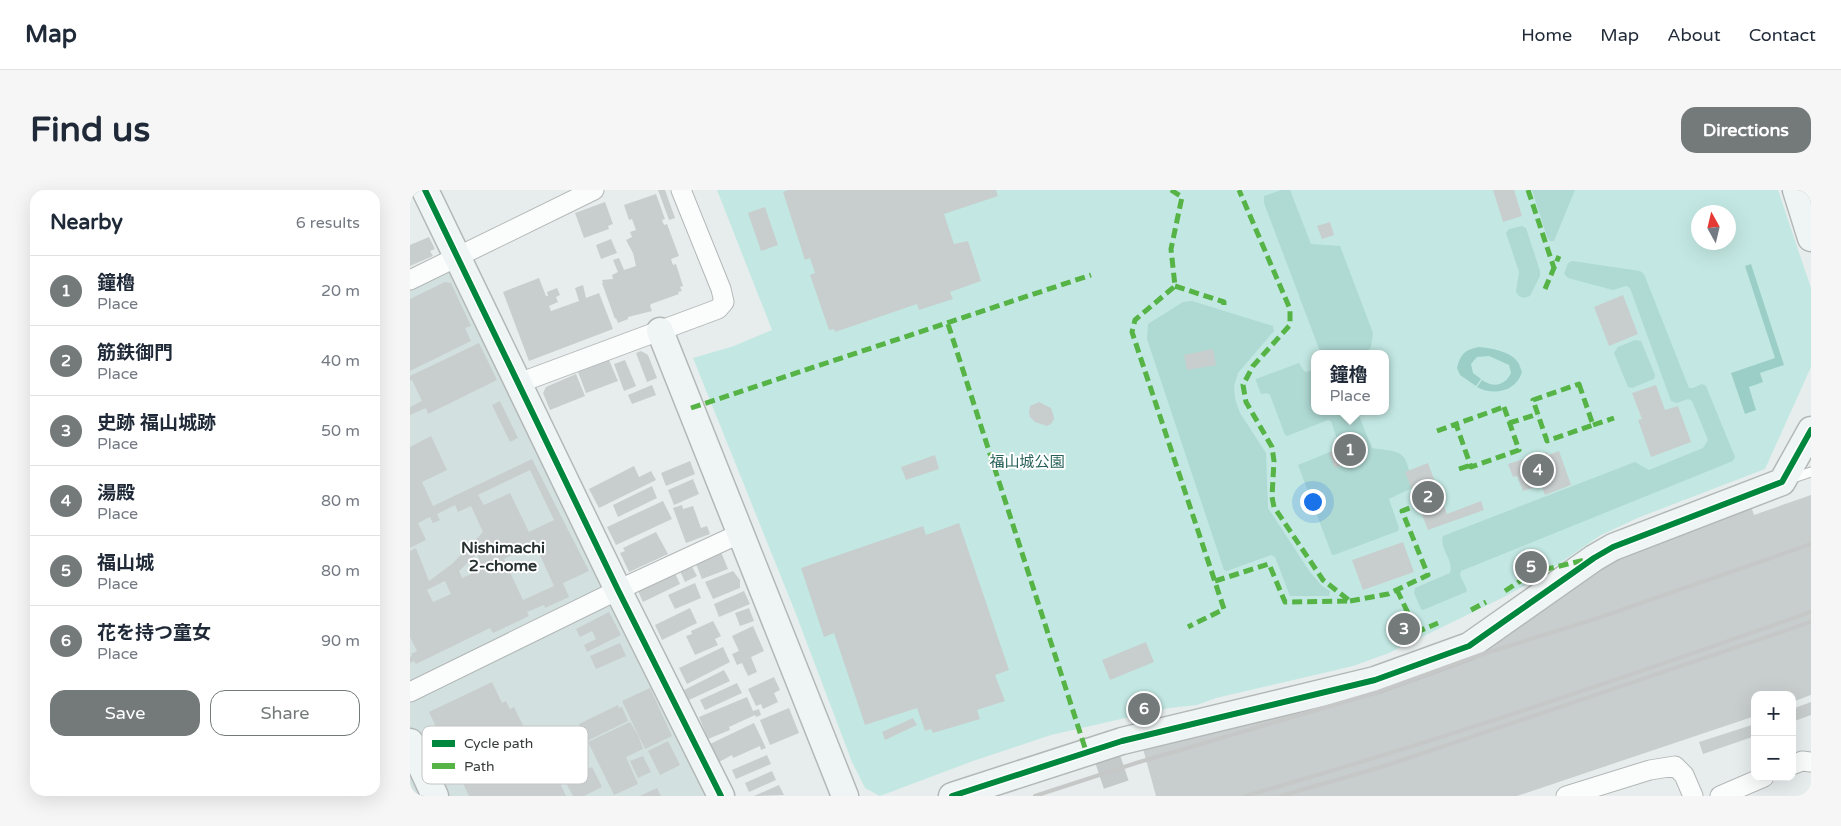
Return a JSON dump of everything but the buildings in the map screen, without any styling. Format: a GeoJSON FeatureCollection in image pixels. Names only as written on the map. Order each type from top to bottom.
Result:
{"type":"FeatureCollection","features":[{"type":"Feature","properties":{"kind":"street"},"geometry":{"type":"LineString","coordinates":[[425,190],[618,590],[721,796]]}},
{"type":"Feature","properties":{"kind":"street"},"geometry":{"type":"LineString","coordinates":[[410,280],[570,195],[594,190]]}},
{"type":"Feature","properties":{"kind":"street"},"geometry":{"type":"LineString","coordinates":[[519,383],[718,309],[724,302],[721,289],[681,190]]}},
{"type":"Feature","properties":{"kind":"street"},"geometry":{"type":"LineString","coordinates":[[1796,190],[1811,238]]}},
{"type":"Feature","properties":{"kind":"street"},"geometry":{"type":"LineString","coordinates":[[660,331],[845,796]]}},
{"type":"Feature","properties":{"kind":"street"},"geometry":{"type":"LineString","coordinates":[[952,796],[1375,680],[1469,646],[1612,547],[1782,482],[1811,430]]}},
{"type":"Feature","properties":{"kind":"street"},"geometry":{"type":"LineString","coordinates":[[410,692],[618,590],[741,533]]}},
{"type":"Feature","properties":{"kind":"street"},"geometry":{"type":"LineString","coordinates":[[410,742],[422,767]]}},
{"type":"Feature","properties":{"kind":"street"},"geometry":{"type":"LineString","coordinates":[[1796,763],[1802,761],[1811,762]]}},
{"type":"Feature","properties":{"kind":"street"},"geometry":{"type":"LineString","coordinates":[[1566,796],[1650,770],[1675,766],[1684,775],[1693,796]]}},
{"type":"Feature","properties":{"kind":"street"},"geometry":{"type":"LineString","coordinates":[[1720,796],[1755,781]]}},
{"type":"Feature","properties":{"kind":"street"},"geometry":{"type":"LineString","coordinates":[[430,784],[436,796]]}},
{"type":"Feature","properties":{"kind":"lane"},"geometry":{"type":"LineString","coordinates":[[1782,482],[1811,472]]}},
{"type":"Feature","properties":{"kind":"shaded area"},"geometry":{"type":"Polygon","coordinates":[[[1281,190],[1290,190],[1311,244],[1340,246],[1373,333],[1371,347],[1368,350],[1319,350],[1264,203],[1264,196],[1281,190]]]}},
{"type":"Feature","properties":{"kind":"shaded area"},"geometry":{"type":"Polygon","coordinates":[[[1532,190],[1575,190],[1554,241],[1550,241],[1547,237],[1532,190]]]}},
{"type":"Feature","properties":{"kind":"shaded area"},"geometry":{"type":"Polygon","coordinates":[[[1522,226],[1526,228],[1540,271],[1540,276],[1530,296],[1524,298],[1516,292],[1519,272],[1506,233],[1509,229],[1522,226]]]}},
{"type":"Feature","properties":{"kind":"shaded area"},"geometry":{"type":"Polygon","coordinates":[[[456,261],[718,796],[410,796],[410,283],[456,261]]]}},
{"type":"Feature","properties":{"kind":"shaded area"},"geometry":{"type":"Polygon","coordinates":[[[1572,261],[1640,271],[1644,274],[1689,388],[1702,384],[1706,386],[1735,457],[1733,461],[1461,571],[1460,575],[1467,590],[1466,592],[1423,610],[1414,593],[1415,588],[1450,573],[1450,564],[1442,541],[1443,536],[1635,462],[1649,470],[1703,448],[1708,440],[1692,401],[1688,399],[1677,403],[1671,401],[1630,288],[1626,286],[1613,290],[1568,278],[1564,274],[1568,263],[1572,261]]]}},
{"type":"Feature","properties":{"kind":"shaded area"},"geometry":{"type":"Polygon","coordinates":[[[1751,264],[1784,365],[1760,373],[1763,382],[1749,387],[1756,410],[1745,414],[1731,373],[1775,358],[1745,266],[1751,264]]]}},
{"type":"Feature","properties":{"kind":"shaded area"},"geometry":{"type":"Polygon","coordinates":[[[1192,301],[1273,326],[1274,331],[1238,373],[1234,386],[1235,399],[1240,413],[1266,453],[1268,508],[1310,572],[1322,586],[1330,591],[1329,596],[1290,596],[1275,557],[1271,555],[1227,571],[1224,570],[1147,339],[1148,324],[1183,302],[1192,301]]]}},
{"type":"Feature","properties":{"kind":"shaded area"},"geometry":{"type":"Polygon","coordinates":[[[1635,340],[1641,341],[1655,375],[1654,379],[1632,388],[1628,387],[1614,353],[1618,347],[1635,340]]]}},
{"type":"Feature","properties":{"kind":"shaded area"},"geometry":{"type":"Polygon","coordinates":[[[1479,347],[1505,352],[1517,361],[1522,372],[1515,384],[1509,388],[1497,391],[1483,390],[1477,387],[1482,380],[1494,385],[1502,383],[1511,373],[1509,365],[1489,356],[1477,357],[1471,364],[1473,373],[1481,379],[1476,386],[1460,375],[1457,368],[1462,356],[1470,349],[1479,347]]]}},
{"type":"Feature","properties":{"kind":"shaded area"},"geometry":{"type":"Polygon","coordinates":[[[1299,363],[1304,371],[1311,370],[1311,415],[1359,415],[1372,448],[1393,451],[1403,456],[1414,487],[1389,499],[1399,528],[1398,531],[1332,555],[1298,465],[1340,448],[1331,421],[1328,420],[1287,436],[1285,435],[1270,395],[1267,393],[1261,394],[1256,379],[1299,363]]]}},
{"type":"Feature","properties":{"kind":"green space","name":"福山城公園"},"geometry":{"type":"Polygon","coordinates":[[[717,190],[1778,190],[1811,288],[1811,367],[1765,469],[1640,517],[1601,535],[1538,578],[1506,596],[1389,653],[1353,666],[1216,698],[1197,705],[1169,708],[1051,735],[973,761],[880,796],[865,788],[852,762],[794,609],[693,358],[734,346],[772,330],[717,190]]]}},
{"type":"Feature","properties":{"kind":"tunnel"},"geometry":{"type":"LineString","coordinates":[[1108,760],[1120,796]]}},
{"type":"Feature","properties":{"kind":"railway"},"geometry":{"type":"LineString","coordinates":[[1035,796],[1136,763],[1378,692],[1483,654],[1595,619],[1811,544]]}},
{"type":"Feature","properties":{"kind":"railway"},"geometry":{"type":"LineString","coordinates":[[1245,796],[1388,754],[1530,708],[1811,612]]}},
{"type":"Feature","properties":{"kind":"railway"},"geometry":{"type":"LineString","coordinates":[[1281,796],[1388,765],[1811,622]]}},
{"type":"Feature","properties":{"kind":"marked path"},"geometry":{"type":"LineString","coordinates":[[1171,190],[1182,197],[1171,249],[1175,286],[1135,320],[1132,332],[1224,609],[1188,627]]}},
{"type":"Feature","properties":{"kind":"marked path"},"geometry":{"type":"LineString","coordinates":[[1215,581],[1269,564],[1285,602],[1350,601],[1323,580],[1274,507],[1272,497],[1274,461],[1272,447],[1246,402],[1243,385],[1253,366],[1290,325],[1290,309],[1239,190]]}},
{"type":"Feature","properties":{"kind":"marked path"},"geometry":{"type":"LineString","coordinates":[[1528,190],[1554,268]]}},
{"type":"Feature","properties":{"kind":"marked path"},"geometry":{"type":"LineString","coordinates":[[1545,289],[1559,256]]}},
{"type":"Feature","properties":{"kind":"marked path"},"geometry":{"type":"LineString","coordinates":[[691,408],[1091,275]]}},
{"type":"Feature","properties":{"kind":"marked path"},"geometry":{"type":"LineString","coordinates":[[1175,286],[1224,302],[1224,305]]}},
{"type":"Feature","properties":{"kind":"marked path"},"geometry":{"type":"LineString","coordinates":[[948,324],[1086,751]]}},
{"type":"Feature","properties":{"kind":"marked path"},"geometry":{"type":"LineString","coordinates":[[1579,384],[1593,425],[1547,441],[1533,400],[1579,384]]}},
{"type":"Feature","properties":{"kind":"marked path"},"geometry":{"type":"LineString","coordinates":[[1504,407],[1519,450],[1471,467],[1456,424],[1504,407]]}},
{"type":"Feature","properties":{"kind":"marked path"},"geometry":{"type":"LineString","coordinates":[[1509,423],[1538,414]]}},
{"type":"Feature","properties":{"kind":"marked path"},"geometry":{"type":"LineString","coordinates":[[1593,425],[1614,418]]}},
{"type":"Feature","properties":{"kind":"marked path"},"geometry":{"type":"LineString","coordinates":[[1437,431],[1456,424]]}},
{"type":"Feature","properties":{"kind":"marked path"},"geometry":{"type":"LineString","coordinates":[[1459,469],[1471,465]]}},
{"type":"Feature","properties":{"kind":"marked path"},"geometry":{"type":"LineString","coordinates":[[1350,601],[1388,594],[1428,575],[1402,511],[1445,494]]}},
{"type":"Feature","properties":{"kind":"marked path"},"geometry":{"type":"LineString","coordinates":[[1505,591],[1534,572],[1585,560]]}},
{"type":"Feature","properties":{"kind":"marked path"},"geometry":{"type":"LineString","coordinates":[[1397,590],[1417,632],[1438,623]]}},
{"type":"Feature","properties":{"kind":"marked path"},"geometry":{"type":"LineString","coordinates":[[1471,610],[1486,602]]}},
{"type":"Feature","properties":{"kind":"cycle path"},"geometry":{"type":"LineString","coordinates":[[425,190],[618,590],[721,796]]}},
{"type":"Feature","properties":{"kind":"cycle path"},"geometry":{"type":"LineString","coordinates":[[952,796],[1122,741],[1375,680],[1469,646],[1594,558],[1613,547],[1782,482],[1811,430]]}},
{"type":"Feature","properties":{"kind":"place","name":"鐘櫓"},"geometry":{"type":"Point","coordinates":[1350,450]}},
{"type":"Feature","properties":{"kind":"place","name":"湯殿"},"geometry":{"type":"Point","coordinates":[1538,470]}},
{"type":"Feature","properties":{"kind":"place","name":"筋鉄御門"},"geometry":{"type":"Point","coordinates":[1428,497]}},
{"type":"Feature","properties":{"kind":"place","name":"福山城"},"geometry":{"type":"Point","coordinates":[1531,567]}},
{"type":"Feature","properties":{"kind":"place","name":"史跡 福山城跡"},"geometry":{"type":"Point","coordinates":[1404,629]}},
{"type":"Feature","properties":{"kind":"place","name":"花を持つ童女"},"geometry":{"type":"Point","coordinates":[1144,709]}},
{"type":"Feature","properties":{"kind":"district","name":"Nishimachi 2-chome"},"geometry":{"type":"Point","coordinates":[503,557]}}]}
